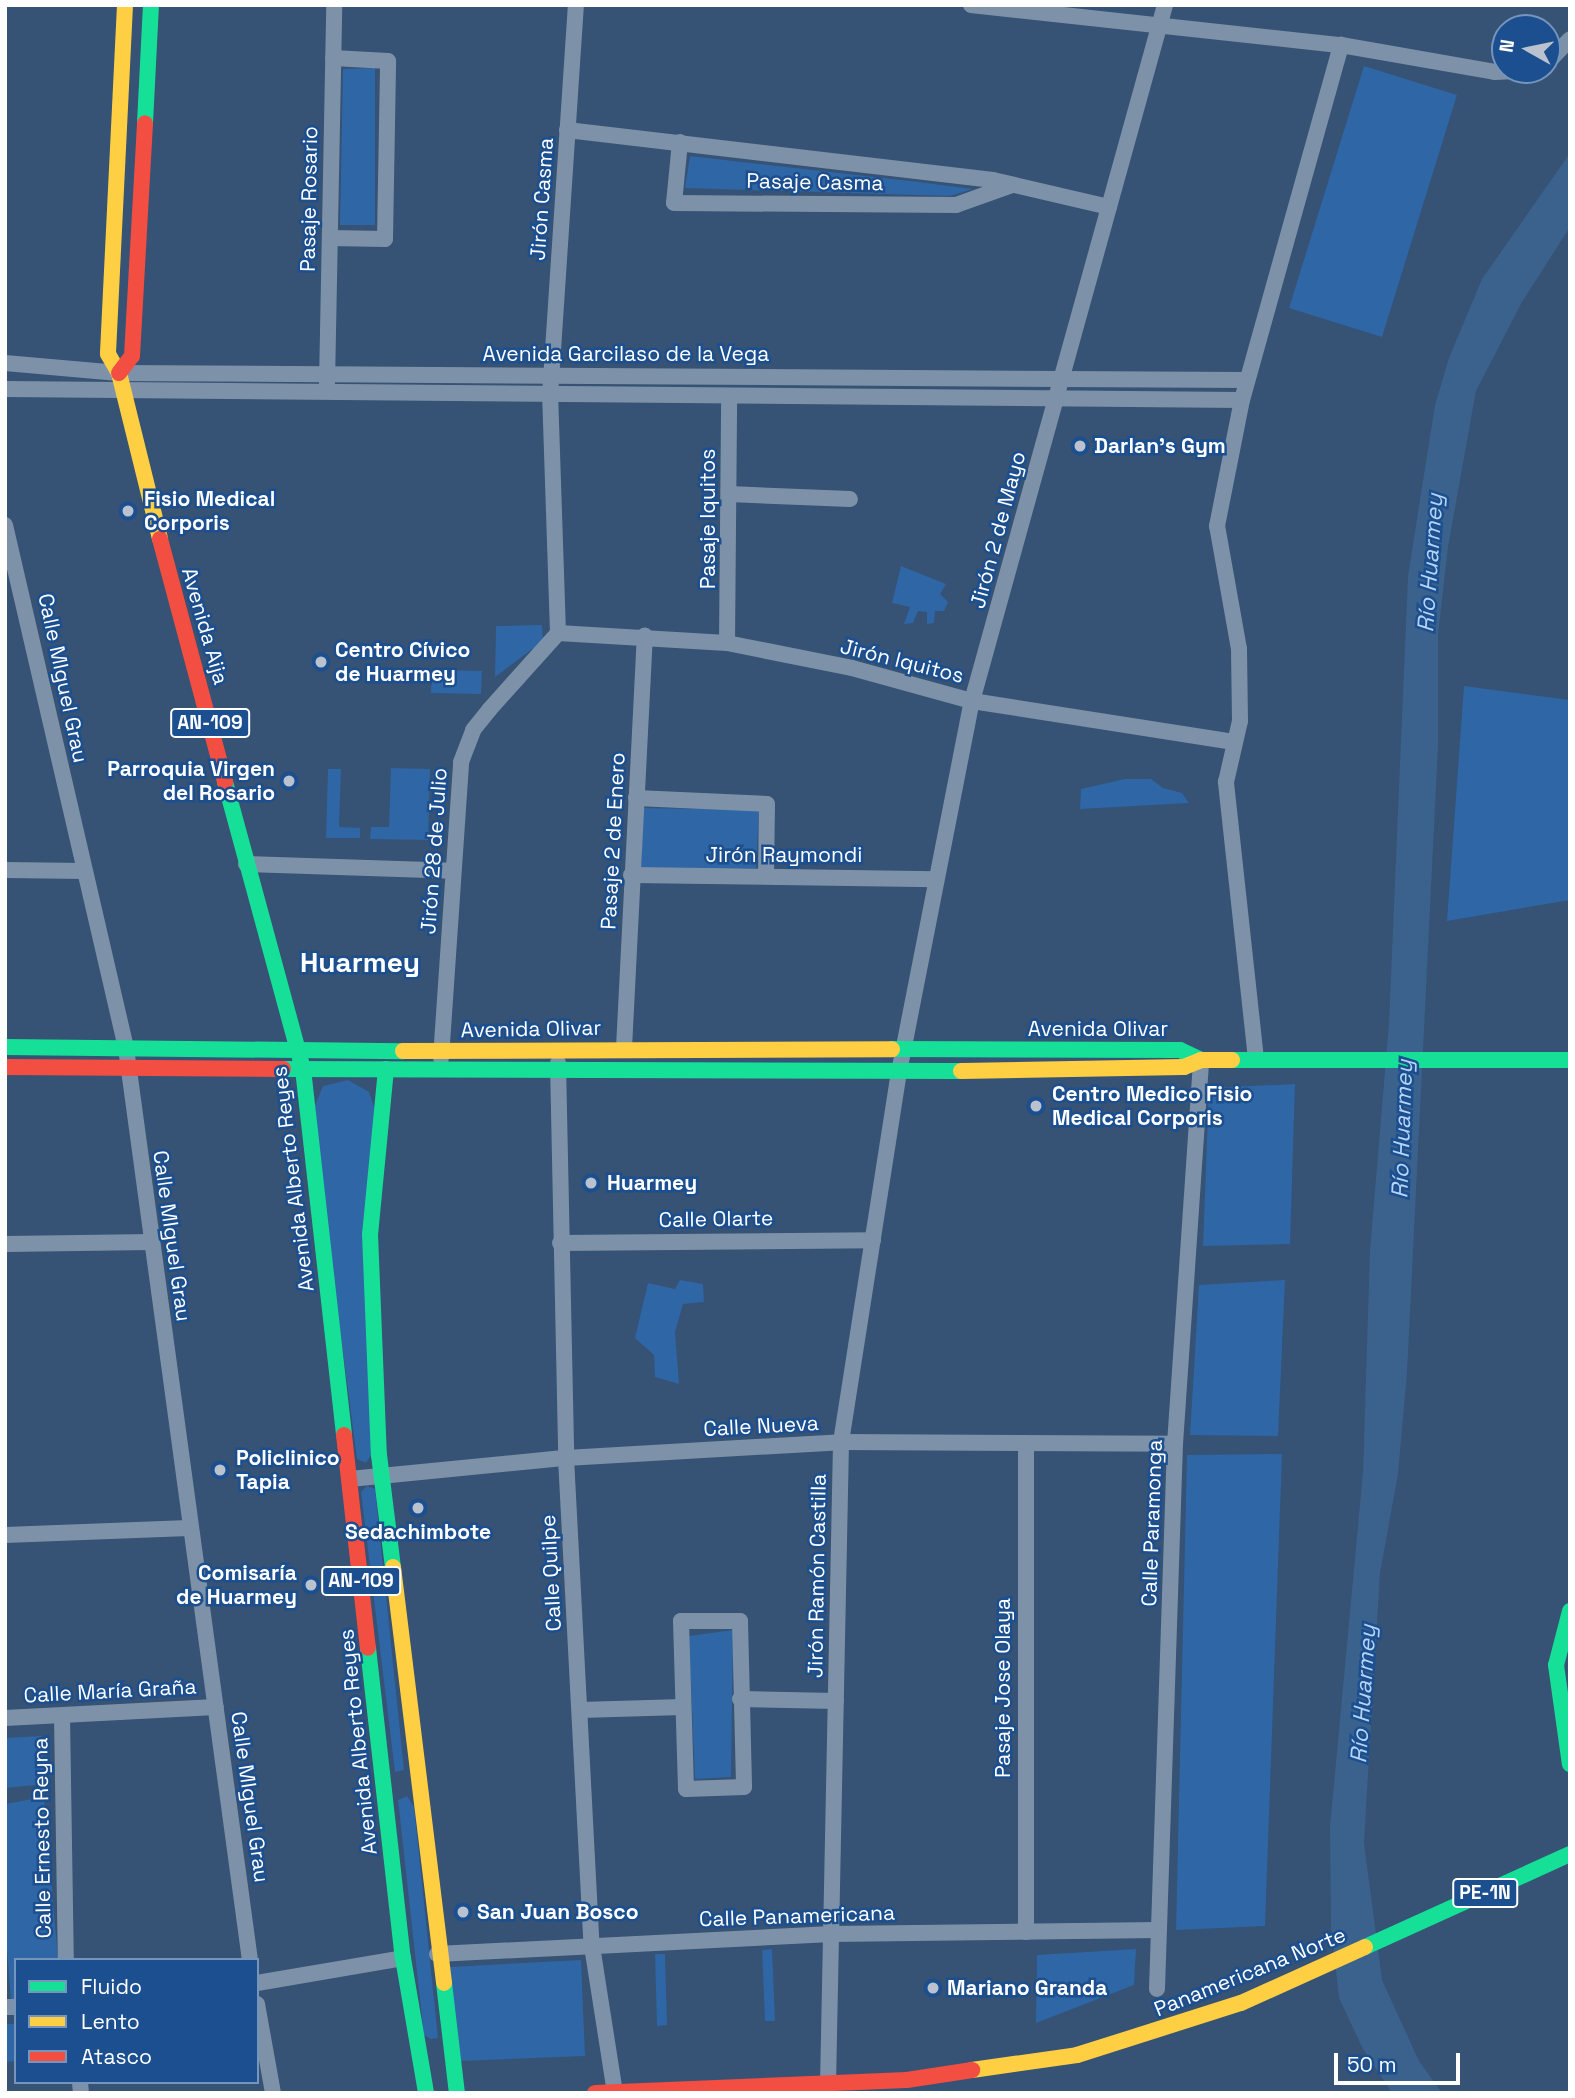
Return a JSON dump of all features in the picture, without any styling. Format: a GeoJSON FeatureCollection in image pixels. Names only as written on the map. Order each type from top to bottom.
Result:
{"type":"FeatureCollection","features":[{"type":"Feature","properties":{"kind":"main road","name":"Avenida Aija"},"geometry":{"type":"LineString","coordinates":[[125,5],[108,354],[119,373],[246,864],[301,1061]]}},
{"type":"Feature","properties":{"kind":"main road"},"geometry":{"type":"LineString","coordinates":[[119,373],[132,356],[150,5]]}},
{"type":"Feature","properties":{"kind":"main road","name":"Avenida Olivar"},"geometry":{"type":"LineString","coordinates":[[5,1047],[126,1048],[386,1069],[899,1072],[1184,1067],[1201,1060]]}},
{"type":"Feature","properties":{"kind":"main road","name":"Avenida Olivar"},"geometry":{"type":"LineString","coordinates":[[5,1067],[129,1067],[301,1061],[441,1051],[624,1048],[1180,1050],[1201,1060]]}},
{"type":"Feature","properties":{"kind":"main road"},"geometry":{"type":"LineString","coordinates":[[1201,1060],[1570,1060]]}},
{"type":"Feature","properties":{"kind":"main road","name":"Avenida Alberto Reyes"},"geometry":{"type":"LineString","coordinates":[[301,1061],[403,1958],[426,2093]]}},
{"type":"Feature","properties":{"kind":"main road","name":"AN-109"},"geometry":{"type":"LineString","coordinates":[[386,1069],[370,1234],[381,1475],[437,1954],[457,2093]]}},
{"type":"Feature","properties":{"kind":"main road"},"geometry":{"type":"LineString","coordinates":[[1570,1611],[1556,1665],[1570,1764]]}},
{"type":"Feature","properties":{"kind":"main road"},"geometry":{"type":"LineString","coordinates":[[383,1788],[417,1784]]}},
{"type":"Feature","properties":{"kind":"main road","name":"Panamericana Norte"},"geometry":{"type":"LineString","coordinates":[[594,2093],[828,2085],[845,2088],[943,2077],[1077,2055],[1202,2018],[1318,1970],[1570,1854]]}},
{"type":"Feature","properties":{"kind":"street","name":"Pasaje Rosario"},"geometry":{"type":"LineString","coordinates":[[327,393],[334,5]]}},
{"type":"Feature","properties":{"kind":"street","name":"Jirón Casma"},"geometry":{"type":"LineString","coordinates":[[550,395],[576,5]]}},
{"type":"Feature","properties":{"kind":"street"},"geometry":{"type":"LineString","coordinates":[[971,5],[1341,45],[1491,71]]}},
{"type":"Feature","properties":{"kind":"street","name":"Jirón 2 de Mayo"},"geometry":{"type":"LineString","coordinates":[[899,1072],[972,701],[1165,5]]}},
{"type":"Feature","properties":{"kind":"street"},"geometry":{"type":"LineString","coordinates":[[1256,1059],[1226,782],[1240,721],[1239,649],[1217,526],[1241,400],[1341,45]]}},
{"type":"Feature","properties":{"kind":"street"},"geometry":{"type":"LineString","coordinates":[[330,238],[385,239],[388,61],[333,58]]}},
{"type":"Feature","properties":{"kind":"street","name":"Pasaje Casma"},"geometry":{"type":"LineString","coordinates":[[567,130],[1012,185],[1108,207]]}},
{"type":"Feature","properties":{"kind":"street","name":"Pasaje Casma"},"geometry":{"type":"LineString","coordinates":[[680,142],[674,203],[956,205],[1012,185]]}},
{"type":"Feature","properties":{"kind":"street","name":"Avenida Garcilaso de la Vega"},"geometry":{"type":"LineString","coordinates":[[5,363],[119,373],[1247,380]]}},
{"type":"Feature","properties":{"kind":"street","name":"Avenida Garcilaso de la Vega"},"geometry":{"type":"LineString","coordinates":[[5,389],[1241,400]]}},
{"type":"Feature","properties":{"kind":"street"},"geometry":{"type":"LineString","coordinates":[[550,395],[558,633]]}},
{"type":"Feature","properties":{"kind":"street","name":"Pasaje Iquitos"},"geometry":{"type":"LineString","coordinates":[[727,643],[729,396]]}},
{"type":"Feature","properties":{"kind":"street"},"geometry":{"type":"LineString","coordinates":[[729,494],[850,499]]}},
{"type":"Feature","properties":{"kind":"street","name":"Calle MIguel Grau"},"geometry":{"type":"LineString","coordinates":[[5,526],[11,564],[126,1048],[189,1528],[250,1958]]}},
{"type":"Feature","properties":{"kind":"street","name":"Jirón Iquitos"},"geometry":{"type":"LineString","coordinates":[[558,633],[645,636],[727,643],[852,668],[972,701],[1234,742]]}},
{"type":"Feature","properties":{"kind":"street","name":"Jirón 28 de Julio"},"geometry":{"type":"LineString","coordinates":[[441,1069],[461,762],[473,730],[558,633]]}},
{"type":"Feature","properties":{"kind":"street","name":"Pasaje 2 de Enero"},"geometry":{"type":"LineString","coordinates":[[624,1048],[645,636]]}},
{"type":"Feature","properties":{"kind":"street"},"geometry":{"type":"LineString","coordinates":[[636,798],[767,804],[766,876]]}},
{"type":"Feature","properties":{"kind":"street"},"geometry":{"type":"LineString","coordinates":[[246,864],[452,871]]}},
{"type":"Feature","properties":{"kind":"street"},"geometry":{"type":"LineString","coordinates":[[5,870],[83,871]]}},
{"type":"Feature","properties":{"kind":"street","name":"Jirón Raymondi"},"geometry":{"type":"LineString","coordinates":[[631,875],[936,879]]}},
{"type":"Feature","properties":{"kind":"street","name":"Calle Quilpe"},"geometry":{"type":"LineString","coordinates":[[558,1050],[566,1458],[592,1946],[615,2092]]}},
{"type":"Feature","properties":{"kind":"street","name":"Calle Paramonga"},"geometry":{"type":"LineString","coordinates":[[1157,1989],[1175,1444],[1201,1060]]}},
{"type":"Feature","properties":{"kind":"street","name":"Jirón Ramón Castilla"},"geometry":{"type":"LineString","coordinates":[[828,2085],[841,1442],[899,1072]]}},
{"type":"Feature","properties":{"kind":"street","name":"Calle Olarte"},"geometry":{"type":"LineString","coordinates":[[560,1243],[873,1240]]}},
{"type":"Feature","properties":{"kind":"street"},"geometry":{"type":"LineString","coordinates":[[5,1244],[152,1242]]}},
{"type":"Feature","properties":{"kind":"street","name":"Calle Nueva"},"geometry":{"type":"LineString","coordinates":[[350,1479],[566,1458],[841,1442],[1175,1444]]}},
{"type":"Feature","properties":{"kind":"street","name":"Pasaje Jose Olaya"},"geometry":{"type":"LineString","coordinates":[[1026,1443],[1026,1932]]}},
{"type":"Feature","properties":{"kind":"street"},"geometry":{"type":"LineString","coordinates":[[5,1535],[189,1528]]}},
{"type":"Feature","properties":{"kind":"street"},"geometry":{"type":"LineString","coordinates":[[740,1621],[744,1787],[685,1789],[683,1707],[681,1622],[740,1621]]}},
{"type":"Feature","properties":{"kind":"street"},"geometry":{"type":"LineString","coordinates":[[740,1699],[836,1700]]}},
{"type":"Feature","properties":{"kind":"street","name":"Calle María Graña"},"geometry":{"type":"LineString","coordinates":[[5,1718],[216,1707]]}},
{"type":"Feature","properties":{"kind":"street"},"geometry":{"type":"LineString","coordinates":[[580,1710],[683,1707]]}},
{"type":"Feature","properties":{"kind":"street","name":"Calle Ernesto Reyna"},"geometry":{"type":"LineString","coordinates":[[62,1716],[66,1958]]}},
{"type":"Feature","properties":{"kind":"street","name":"Calle Panamericana"},"geometry":{"type":"LineString","coordinates":[[437,1954],[831,1934],[1158,1930]]}},
{"type":"Feature","properties":{"kind":"street"},"geometry":{"type":"LineString","coordinates":[[259,1983],[403,1958]]}},
{"type":"Feature","properties":{"kind":"street"},"geometry":{"type":"LineString","coordinates":[[259,2015],[273,2093]]}},
{"type":"Feature","properties":{"kind":"shaded area"},"geometry":{"type":"Polygon","coordinates":[[[1364,66],[1457,95],[1382,337],[1289,308],[1364,66]]]}},
{"type":"Feature","properties":{"kind":"shaded area"},"geometry":{"type":"Polygon","coordinates":[[[375,68],[375,225],[340,225],[343,69],[375,68]]]}},
{"type":"Feature","properties":{"kind":"shaded area"},"geometry":{"type":"Polygon","coordinates":[[[690,156],[973,189],[950,196],[685,188],[690,156]]]}},
{"type":"Feature","properties":{"kind":"shaded area"},"geometry":{"type":"Polygon","coordinates":[[[901,566],[946,584],[940,594],[948,602],[944,611],[935,611],[934,623],[927,624],[927,612],[918,611],[913,623],[904,624],[910,607],[892,603],[901,566]]]}},
{"type":"Feature","properties":{"kind":"shaded area"},"geometry":{"type":"Polygon","coordinates":[[[542,625],[543,641],[495,677],[496,626],[542,625]]]}},
{"type":"Feature","properties":{"kind":"shaded area"},"geometry":{"type":"Polygon","coordinates":[[[432,670],[482,671],[481,694],[431,693],[432,670]]]}},
{"type":"Feature","properties":{"kind":"shaded area"},"geometry":{"type":"Polygon","coordinates":[[[1464,686],[1570,700],[1570,900],[1447,921],[1464,686]]]}},
{"type":"Feature","properties":{"kind":"shaded area"},"geometry":{"type":"Polygon","coordinates":[[[391,768],[430,769],[428,840],[370,839],[371,827],[389,827],[391,768]]]}},
{"type":"Feature","properties":{"kind":"shaded area"},"geometry":{"type":"Polygon","coordinates":[[[328,769],[341,769],[339,827],[360,828],[360,838],[326,838],[328,769]]]}},
{"type":"Feature","properties":{"kind":"shaded area"},"geometry":{"type":"Polygon","coordinates":[[[1125,779],[1151,779],[1163,788],[1182,793],[1189,803],[1080,809],[1081,789],[1125,779]]]}},
{"type":"Feature","properties":{"kind":"shaded area"},"geometry":{"type":"Polygon","coordinates":[[[643,808],[759,810],[756,868],[641,870],[643,808]]]}},
{"type":"Feature","properties":{"kind":"shaded area"},"geometry":{"type":"Polygon","coordinates":[[[348,1080],[369,1092],[374,1107],[371,1455],[366,1463],[357,1459],[312,1113],[323,1086],[348,1080]]]}},
{"type":"Feature","properties":{"kind":"shaded area"},"geometry":{"type":"Polygon","coordinates":[[[1295,1084],[1290,1244],[1203,1246],[1209,1088],[1295,1084]]]}},
{"type":"Feature","properties":{"kind":"shaded area"},"geometry":{"type":"Polygon","coordinates":[[[680,1280],[703,1284],[704,1302],[683,1304],[675,1332],[679,1384],[655,1377],[654,1355],[635,1338],[648,1283],[675,1289],[680,1280]]]}},
{"type":"Feature","properties":{"kind":"shaded area"},"geometry":{"type":"Polygon","coordinates":[[[1285,1280],[1278,1436],[1190,1435],[1199,1285],[1285,1280]]]}},
{"type":"Feature","properties":{"kind":"shaded area"},"geometry":{"type":"Polygon","coordinates":[[[1282,1454],[1265,1926],[1176,1930],[1187,1455],[1282,1454]]]}},
{"type":"Feature","properties":{"kind":"shaded area"},"geometry":{"type":"Polygon","coordinates":[[[367,1486],[375,1489],[404,1770],[395,1772],[361,1492],[367,1486]]]}},
{"type":"Feature","properties":{"kind":"shaded area"},"geometry":{"type":"Polygon","coordinates":[[[733,1630],[731,1777],[695,1779],[689,1636],[733,1630]]]}},
{"type":"Feature","properties":{"kind":"shaded area"},"geometry":{"type":"Polygon","coordinates":[[[41,1736],[46,1784],[5,1788],[5,1738],[41,1736]]]}},
{"type":"Feature","properties":{"kind":"shaded area"},"geometry":{"type":"Polygon","coordinates":[[[407,1796],[414,1807],[438,2038],[431,2039],[424,2035],[398,1800],[407,1796]]]}},
{"type":"Feature","properties":{"kind":"shaded area"},"geometry":{"type":"Polygon","coordinates":[[[44,1797],[58,1958],[14,1958],[14,2000],[11,2000],[5,1924],[5,1804],[44,1797]]]}},
{"type":"Feature","properties":{"kind":"shaded area"},"geometry":{"type":"Polygon","coordinates":[[[772,1949],[775,2021],[765,2021],[762,1950],[772,1949]]]}},
{"type":"Feature","properties":{"kind":"shaded area"},"geometry":{"type":"Polygon","coordinates":[[[1136,1949],[1134,1985],[1036,2023],[1037,1955],[1136,1949]]]}},
{"type":"Feature","properties":{"kind":"shaded area"},"geometry":{"type":"Polygon","coordinates":[[[655,1954],[665,1954],[667,2025],[657,2026],[655,1954]]]}},
{"type":"Feature","properties":{"kind":"shaded area"},"geometry":{"type":"Polygon","coordinates":[[[581,1960],[585,2056],[461,2061],[449,1967],[581,1960]]]}},
{"type":"Feature","properties":{"kind":"shaded area"},"geometry":{"type":"Polygon","coordinates":[[[5,2024],[14,2024],[14,2061],[5,2062],[5,2024]]]}},
{"type":"Feature","properties":{"kind":"water","name":"Río Huarmey"},"geometry":{"type":"Polygon","coordinates":[[[1570,153],[1570,227],[1522,302],[1476,391],[1448,547],[1438,635],[1438,747],[1407,1373],[1398,1474],[1380,1573],[1364,1843],[1382,1980],[1419,2061],[1442,2093],[1392,2093],[1363,2049],[1339,1998],[1331,1926],[1330,1827],[1363,1472],[1370,1250],[1389,1023],[1408,576],[1435,405],[1449,358],[1482,279],[1570,153]]]}},
{"type":"Feature","properties":{"kind":"traffic: fast"},"geometry":{"type":"LineString","coordinates":[[145,123],[151,5]]}},
{"type":"Feature","properties":{"kind":"traffic: fast"},"geometry":{"type":"LineString","coordinates":[[225,782],[303,1069],[344,1435]]}},
{"type":"Feature","properties":{"kind":"traffic: fast"},"geometry":{"type":"LineString","coordinates":[[5,1047],[403,1051]]}},
{"type":"Feature","properties":{"kind":"traffic: fast"},"geometry":{"type":"LineString","coordinates":[[892,1049],[1180,1050],[1201,1060]]}},
{"type":"Feature","properties":{"kind":"traffic: fast"},"geometry":{"type":"LineString","coordinates":[[1232,1060],[1570,1060]]}},
{"type":"Feature","properties":{"kind":"traffic: fast"},"geometry":{"type":"LineString","coordinates":[[283,1069],[961,1071]]}},
{"type":"Feature","properties":{"kind":"traffic: fast"},"geometry":{"type":"LineString","coordinates":[[386,1069],[370,1234],[379,1455],[393,1567]]}},
{"type":"Feature","properties":{"kind":"traffic: fast"},"geometry":{"type":"LineString","coordinates":[[1570,1611],[1556,1665],[1570,1764]]}},
{"type":"Feature","properties":{"kind":"traffic: fast"},"geometry":{"type":"LineString","coordinates":[[368,1648],[403,1958],[426,2093]]}},
{"type":"Feature","properties":{"kind":"traffic: fast"},"geometry":{"type":"LineString","coordinates":[[1365,1947],[1570,1854]]}},
{"type":"Feature","properties":{"kind":"traffic: fast"},"geometry":{"type":"LineString","coordinates":[[444,1983],[457,2093]]}},
{"type":"Feature","properties":{"kind":"traffic: slow"},"geometry":{"type":"LineString","coordinates":[[125,5],[108,354],[119,373],[160,539]]}},
{"type":"Feature","properties":{"kind":"traffic: slow"},"geometry":{"type":"LineString","coordinates":[[403,1051],[892,1049]]}},
{"type":"Feature","properties":{"kind":"traffic: slow"},"geometry":{"type":"LineString","coordinates":[[961,1071],[1184,1067],[1201,1060],[1232,1060]]}},
{"type":"Feature","properties":{"kind":"traffic: slow"},"geometry":{"type":"LineString","coordinates":[[393,1567],[444,1983]]}},
{"type":"Feature","properties":{"kind":"traffic: slow"},"geometry":{"type":"LineString","coordinates":[[972,2070],[1077,2055],[1241,2003],[1365,1947]]}},
{"type":"Feature","properties":{"kind":"traffic: jam"},"geometry":{"type":"LineString","coordinates":[[119,373],[132,356],[145,123]]}},
{"type":"Feature","properties":{"kind":"traffic: jam"},"geometry":{"type":"LineString","coordinates":[[160,539],[225,782]]}},
{"type":"Feature","properties":{"kind":"traffic: jam"},"geometry":{"type":"LineString","coordinates":[[5,1067],[283,1069]]}},
{"type":"Feature","properties":{"kind":"traffic: jam"},"geometry":{"type":"LineString","coordinates":[[344,1435],[368,1648]]}},
{"type":"Feature","properties":{"kind":"traffic: jam"},"geometry":{"type":"LineString","coordinates":[[595,2093],[907,2080],[972,2070]]}},
{"type":"Feature","properties":{"kind":"place","name":"Darlan's Gym"},"geometry":{"type":"Point","coordinates":[1080,446]}},
{"type":"Feature","properties":{"kind":"place","name":"Fisio Medical Corporis"},"geometry":{"type":"Point","coordinates":[128,511]}},
{"type":"Feature","properties":{"kind":"place","name":"Centro Cívico de Huarmey"},"geometry":{"type":"Point","coordinates":[321,662]}},
{"type":"Feature","properties":{"kind":"place","name":"Parroquia Virgen del Rosario"},"geometry":{"type":"Point","coordinates":[289,781]}},
{"type":"Feature","properties":{"kind":"place","name":"Centro Medico Fisio Medical Corporis"},"geometry":{"type":"Point","coordinates":[1036,1106]}},
{"type":"Feature","properties":{"kind":"place","name":"Huarmey"},"geometry":{"type":"Point","coordinates":[591,1183]}},
{"type":"Feature","properties":{"kind":"place","name":"Policlinico Tapia"},"geometry":{"type":"Point","coordinates":[220,1470]}},
{"type":"Feature","properties":{"kind":"place","name":"Sedachimbote"},"geometry":{"type":"Point","coordinates":[418,1508]}},
{"type":"Feature","properties":{"kind":"place","name":"Comisaría de Huarmey"},"geometry":{"type":"Point","coordinates":[311,1585]}},
{"type":"Feature","properties":{"kind":"place","name":"San Juan Bosco"},"geometry":{"type":"Point","coordinates":[463,1912]}},
{"type":"Feature","properties":{"kind":"place","name":"Mariano Granda"},"geometry":{"type":"Point","coordinates":[933,1988]}},
{"type":"Feature","properties":{"kind":"district","name":"Huarmey"},"geometry":{"type":"Point","coordinates":[360,962]}}]}
